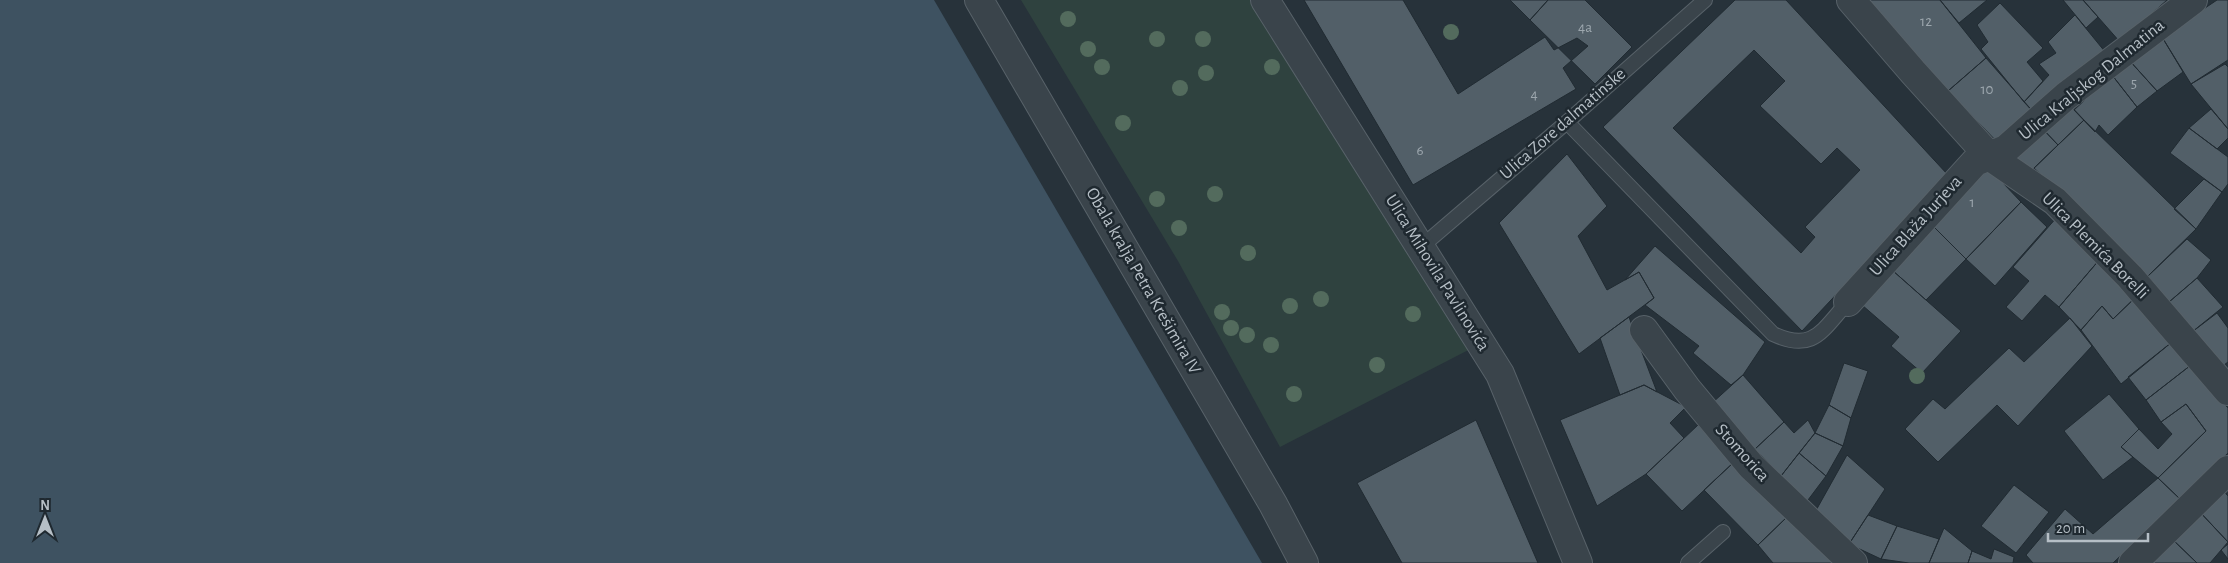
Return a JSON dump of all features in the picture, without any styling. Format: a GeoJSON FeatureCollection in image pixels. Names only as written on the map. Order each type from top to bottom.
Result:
{"type":"FeatureCollection","features":[{"type":"Feature","properties":{"kind":"street","name":"Obala kralja Petra Krešimira IV"},"geometry":{"type":"LineString","coordinates":[[979,0],[1263,487],[1304,563]]}},
{"type":"Feature","properties":{"kind":"street","name":"Ulica Mihovila Pavlinovića"},"geometry":{"type":"LineString","coordinates":[[1265,0],[1500,374],[1578,563]]}},
{"type":"Feature","properties":{"kind":"street","name":"Ulica Plemića Borelli"},"geometry":{"type":"LineString","coordinates":[[1851,0],[1988,156],[2055,201],[2130,277],[2228,391]]}},
{"type":"Feature","properties":{"kind":"street","name":"Ulica Kraljskog Dalmatina"},"geometry":{"type":"LineString","coordinates":[[1988,156],[2006,149],[2066,96],[2193,0]]}},
{"type":"Feature","properties":{"kind":"street","name":"Ulica Blaža Jurjeva"},"geometry":{"type":"LineString","coordinates":[[1848,302],[1962,175],[1975,162],[1988,156]]}},
{"type":"Feature","properties":{"kind":"street","name":"Stomorica"},"geometry":{"type":"LineString","coordinates":[[1644,330],[1687,389],[1751,466],[1852,563]]}},
{"type":"Feature","properties":{"kind":"street"},"geometry":{"type":"LineString","coordinates":[[2132,563],[2228,470]]}},
{"type":"Feature","properties":{"kind":"lane","name":"Ulica Zore dalmatinske"},"geometry":{"type":"LineString","coordinates":[[1420,247],[1567,122],[1705,0]]}},
{"type":"Feature","properties":{"kind":"lane"},"geometry":{"type":"LineString","coordinates":[[1567,122],[1773,334],[1790,342],[1805,342],[1821,332],[1848,302]]}},
{"type":"Feature","properties":{"kind":"lane"},"geometry":{"type":"LineString","coordinates":[[1688,563],[1723,532]]}},
{"type":"Feature","properties":{"kind":"green space"},"geometry":{"type":"Polygon","coordinates":[[[1021,0],[1265,0],[1482,343],[1280,447],[1178,261],[1021,0]]]}},
{"type":"Feature","properties":{"kind":"water"},"geometry":{"type":"Polygon","coordinates":[[[0,0],[934,0],[1262,563],[0,563],[0,0]]]}},
{"type":"Feature","properties":{"kind":"building"},"geometry":{"type":"Polygon","coordinates":[[[1304,0],[1403,0],[1458,94],[1545,37],[1554,50],[1577,38],[1588,46],[1563,68],[1576,89],[1413,185],[1304,0]]]}},
{"type":"Feature","properties":{"kind":"building"},"geometry":{"type":"Polygon","coordinates":[[[1510,0],[1548,0],[1530,20],[1510,0]]]}},
{"type":"Feature","properties":{"kind":"building"},"geometry":{"type":"Polygon","coordinates":[[[1548,0],[1585,0],[1632,47],[1595,84],[1530,20],[1548,0]]]}},
{"type":"Feature","properties":{"kind":"building"},"geometry":{"type":"Polygon","coordinates":[[[1735,0],[1786,0],[1948,175],[1802,331],[1603,127],[1735,0]],[[1754,50],[1673,128],[1801,253],[1815,237],[1805,227],[1860,170],[1837,148],[1821,164],[1760,106],[1785,81],[1754,50]]]}},
{"type":"Feature","properties":{"kind":"building"},"geometry":{"type":"Polygon","coordinates":[[[1868,0],[1940,0],[1986,58],[1948,91],[1868,0]]]}},
{"type":"Feature","properties":{"kind":"building"},"geometry":{"type":"Polygon","coordinates":[[[1940,0],[1987,0],[1959,23],[1940,0]]]}},
{"type":"Feature","properties":{"kind":"building"},"geometry":{"type":"Polygon","coordinates":[[[2063,0],[2083,0],[2098,17],[2086,28],[2063,0]]]}},
{"type":"Feature","properties":{"kind":"building"},"geometry":{"type":"Polygon","coordinates":[[[2083,0],[2167,0],[2120,42],[2083,0]]]}},
{"type":"Feature","properties":{"kind":"building"},"geometry":{"type":"Polygon","coordinates":[[[2217,0],[2228,0],[2228,60],[2191,84],[2162,37],[2217,0]]]}},
{"type":"Feature","properties":{"kind":"building"},"geometry":{"type":"Polygon","coordinates":[[[2000,3],[2043,48],[2027,62],[2043,81],[2024,102],[1981,49],[1988,42],[1977,25],[2000,3]]]}},
{"type":"Feature","properties":{"kind":"building"},"geometry":{"type":"Polygon","coordinates":[[[2075,15],[2106,53],[2036,115],[2024,102],[2049,75],[2039,64],[2056,53],[2048,42],[2075,15]]]}},
{"type":"Feature","properties":{"kind":"building"},"geometry":{"type":"Polygon","coordinates":[[[2162,37],[2183,72],[2157,91],[2129,60],[2162,37]]]}},
{"type":"Feature","properties":{"kind":"building"},"geometry":{"type":"Polygon","coordinates":[[[1986,58],[2036,115],[2001,146],[1948,91],[1986,58]]]}},
{"type":"Feature","properties":{"kind":"building"},"geometry":{"type":"Polygon","coordinates":[[[2129,60],[2157,91],[2137,107],[2112,75],[2129,60]]]}},
{"type":"Feature","properties":{"kind":"building"},"geometry":{"type":"Polygon","coordinates":[[[2225,64],[2228,67],[2228,129],[2191,84],[2225,64]]]}},
{"type":"Feature","properties":{"kind":"building"},"geometry":{"type":"Polygon","coordinates":[[[2112,75],[2137,107],[2108,135],[2099,125],[2095,132],[2074,110],[2112,75]]]}},
{"type":"Feature","properties":{"kind":"building"},"geometry":{"type":"Polygon","coordinates":[[[2066,101],[2084,120],[2058,145],[2040,126],[2066,101]]]}},
{"type":"Feature","properties":{"kind":"building"},"geometry":{"type":"Polygon","coordinates":[[[2211,109],[2228,129],[2228,138],[2217,149],[2189,128],[2211,109]]]}},
{"type":"Feature","properties":{"kind":"building"},"geometry":{"type":"Polygon","coordinates":[[[2084,120],[2196,229],[2148,276],[2034,168],[2084,120]]]}},
{"type":"Feature","properties":{"kind":"building"},"geometry":{"type":"Polygon","coordinates":[[[2040,126],[2058,145],[2028,174],[2009,154],[2040,126]]]}},
{"type":"Feature","properties":{"kind":"building"},"geometry":{"type":"Polygon","coordinates":[[[2189,128],[2228,157],[2228,184],[2222,192],[2170,153],[2189,128]]]}},
{"type":"Feature","properties":{"kind":"building"},"geometry":{"type":"Polygon","coordinates":[[[1567,154],[1607,206],[1578,236],[1607,290],[1639,272],[1654,298],[1579,354],[1499,223],[1567,154]]]}},
{"type":"Feature","properties":{"kind":"building"},"geometry":{"type":"Polygon","coordinates":[[[1986,165],[2021,202],[1966,259],[1932,225],[1986,165]]]}},
{"type":"Feature","properties":{"kind":"building"},"geometry":{"type":"Polygon","coordinates":[[[2204,179],[2222,192],[2196,229],[2174,209],[2204,179]]]}},
{"type":"Feature","properties":{"kind":"building"},"geometry":{"type":"Polygon","coordinates":[[[2021,202],[2047,227],[1995,286],[1966,259],[2021,202]]]}},
{"type":"Feature","properties":{"kind":"building"},"geometry":{"type":"Polygon","coordinates":[[[2058,216],[2100,259],[2059,307],[2045,295],[2022,321],[2006,307],[2029,281],[2013,267],[2058,216]]]}},
{"type":"Feature","properties":{"kind":"building"},"geometry":{"type":"Polygon","coordinates":[[[1932,225],[1966,259],[1926,300],[1892,270],[1932,225]]]}},
{"type":"Feature","properties":{"kind":"building"},"geometry":{"type":"Polygon","coordinates":[[[2187,239],[2211,260],[2197,278],[2169,302],[2148,276],[2187,239]]]}},
{"type":"Feature","properties":{"kind":"building"},"geometry":{"type":"Polygon","coordinates":[[[1655,246],[1765,342],[1743,375],[1731,385],[1693,353],[1699,346],[1645,305],[1654,298],[1639,272],[1625,280],[1655,246]]]}},
{"type":"Feature","properties":{"kind":"building"},"geometry":{"type":"Polygon","coordinates":[[[2100,259],[2138,295],[2113,319],[2102,306],[2081,330],[2059,307],[2100,259]]]}},
{"type":"Feature","properties":{"kind":"building"},"geometry":{"type":"Polygon","coordinates":[[[1892,270],[1961,331],[1922,373],[1891,346],[1899,337],[1862,305],[1892,270]]]}},
{"type":"Feature","properties":{"kind":"building"},"geometry":{"type":"Polygon","coordinates":[[[2197,278],[2223,307],[2192,332],[2169,302],[2197,278]]]}},
{"type":"Feature","properties":{"kind":"building"},"geometry":{"type":"Polygon","coordinates":[[[2138,295],[2172,342],[2121,384],[2081,330],[2102,306],[2113,319],[2138,295]]]}},
{"type":"Feature","properties":{"kind":"building"},"geometry":{"type":"Polygon","coordinates":[[[2217,313],[2228,328],[2228,362],[2220,368],[2192,332],[2217,313]]]}},
{"type":"Feature","properties":{"kind":"building"},"geometry":{"type":"Polygon","coordinates":[[[1629,317],[1657,392],[1644,385],[1620,395],[1600,338],[1629,317]]]}},
{"type":"Feature","properties":{"kind":"building"},"geometry":{"type":"Polygon","coordinates":[[[2070,318],[2092,346],[2018,426],[1997,405],[1938,462],[1905,429],[1933,399],[1945,409],[2009,348],[2024,362],[2070,318]]]}},
{"type":"Feature","properties":{"kind":"building"},"geometry":{"type":"Polygon","coordinates":[[[2172,342],[2191,365],[2146,400],[2128,377],[2172,342]]]}},
{"type":"Feature","properties":{"kind":"building"},"geometry":{"type":"Polygon","coordinates":[[[1844,363],[1868,371],[1851,418],[1829,405],[1844,363]]]}},
{"type":"Feature","properties":{"kind":"building"},"geometry":{"type":"Polygon","coordinates":[[[2191,365],[2228,408],[2228,453],[2180,499],[2158,478],[2206,431],[2186,404],[2161,422],[2146,400],[2191,365]]]}},
{"type":"Feature","properties":{"kind":"building"},"geometry":{"type":"Polygon","coordinates":[[[1743,375],[1784,422],[1755,449],[1711,404],[1743,375]]]}},
{"type":"Feature","properties":{"kind":"building"},"geometry":{"type":"Polygon","coordinates":[[[1644,385],[1686,407],[1670,423],[1684,438],[1646,474],[1597,506],[1560,420],[1644,385]]]}},
{"type":"Feature","properties":{"kind":"building"},"geometry":{"type":"Polygon","coordinates":[[[2109,394],[2139,429],[2121,447],[2133,457],[2103,480],[2064,431],[2109,394]]]}},
{"type":"Feature","properties":{"kind":"building"},"geometry":{"type":"Polygon","coordinates":[[[2186,404],[2206,431],[2158,478],[2121,447],[2139,429],[2158,449],[2172,434],[2161,422],[2186,404]]]}},
{"type":"Feature","properties":{"kind":"building"},"geometry":{"type":"Polygon","coordinates":[[[1829,405],[1851,418],[1843,446],[1815,433],[1829,405]]]}},
{"type":"Feature","properties":{"kind":"building"},"geometry":{"type":"Polygon","coordinates":[[[1476,420],[1538,563],[1402,563],[1357,483],[1476,420]]]}},
{"type":"Feature","properties":{"kind":"building"},"geometry":{"type":"Polygon","coordinates":[[[1808,420],[1815,433],[1781,476],[1755,449],[1784,422],[1794,433],[1808,420]]]}},
{"type":"Feature","properties":{"kind":"building"},"geometry":{"type":"Polygon","coordinates":[[[1698,425],[1734,462],[1682,511],[1646,474],[1698,425]]]}},
{"type":"Feature","properties":{"kind":"building"},"geometry":{"type":"Polygon","coordinates":[[[1815,433],[1843,446],[1826,476],[1799,453],[1815,433]]]}},
{"type":"Feature","properties":{"kind":"building"},"geometry":{"type":"Polygon","coordinates":[[[1799,453],[1826,476],[1805,504],[1781,476],[1799,453]]]}},
{"type":"Feature","properties":{"kind":"building"},"geometry":{"type":"Polygon","coordinates":[[[1847,455],[1885,489],[1849,544],[1814,514],[1847,455]]]}},
{"type":"Feature","properties":{"kind":"building"},"geometry":{"type":"Polygon","coordinates":[[[1734,462],[1787,517],[1758,545],[1704,490],[1734,462]]]}},
{"type":"Feature","properties":{"kind":"building"},"geometry":{"type":"Polygon","coordinates":[[[2158,478],[2180,499],[2113,563],[2033,563],[2026,555],[2065,509],[2093,534],[2158,478]]]}},
{"type":"Feature","properties":{"kind":"building"},"geometry":{"type":"Polygon","coordinates":[[[2014,485],[2049,512],[2016,553],[1981,526],[2014,485]]]}},
{"type":"Feature","properties":{"kind":"building"},"geometry":{"type":"Polygon","coordinates":[[[2220,487],[2228,496],[2228,542],[2198,510],[2220,487]]]}},
{"type":"Feature","properties":{"kind":"building"},"geometry":{"type":"Polygon","coordinates":[[[2198,510],[2228,542],[2210,563],[2197,563],[2170,537],[2198,510]]]}},
{"type":"Feature","properties":{"kind":"building"},"geometry":{"type":"Polygon","coordinates":[[[1868,515],[1897,526],[1881,559],[1849,544],[1868,515]]]}},
{"type":"Feature","properties":{"kind":"building"},"geometry":{"type":"Polygon","coordinates":[[[1787,517],[1840,563],[1773,563],[1758,545],[1787,517]]]}},
{"type":"Feature","properties":{"kind":"building"},"geometry":{"type":"Polygon","coordinates":[[[1897,526],[1939,539],[1929,563],[1909,563],[1881,559],[1897,526]]]}},
{"type":"Feature","properties":{"kind":"building"},"geometry":{"type":"Polygon","coordinates":[[[1944,528],[1972,551],[1968,563],[1929,563],[1944,528]]]}},
{"type":"Feature","properties":{"kind":"building"},"geometry":{"type":"Polygon","coordinates":[[[2170,537],[2197,563],[2144,563],[2170,537]]]}},
{"type":"Feature","properties":{"kind":"building"},"geometry":{"type":"Polygon","coordinates":[[[2228,544],[2228,559],[2221,550],[2228,544]]]}},
{"type":"Feature","properties":{"kind":"building"},"geometry":{"type":"Polygon","coordinates":[[[1994,549],[2014,557],[2013,563],[1968,563],[1972,551],[1991,559],[1994,549]]]}}]}
